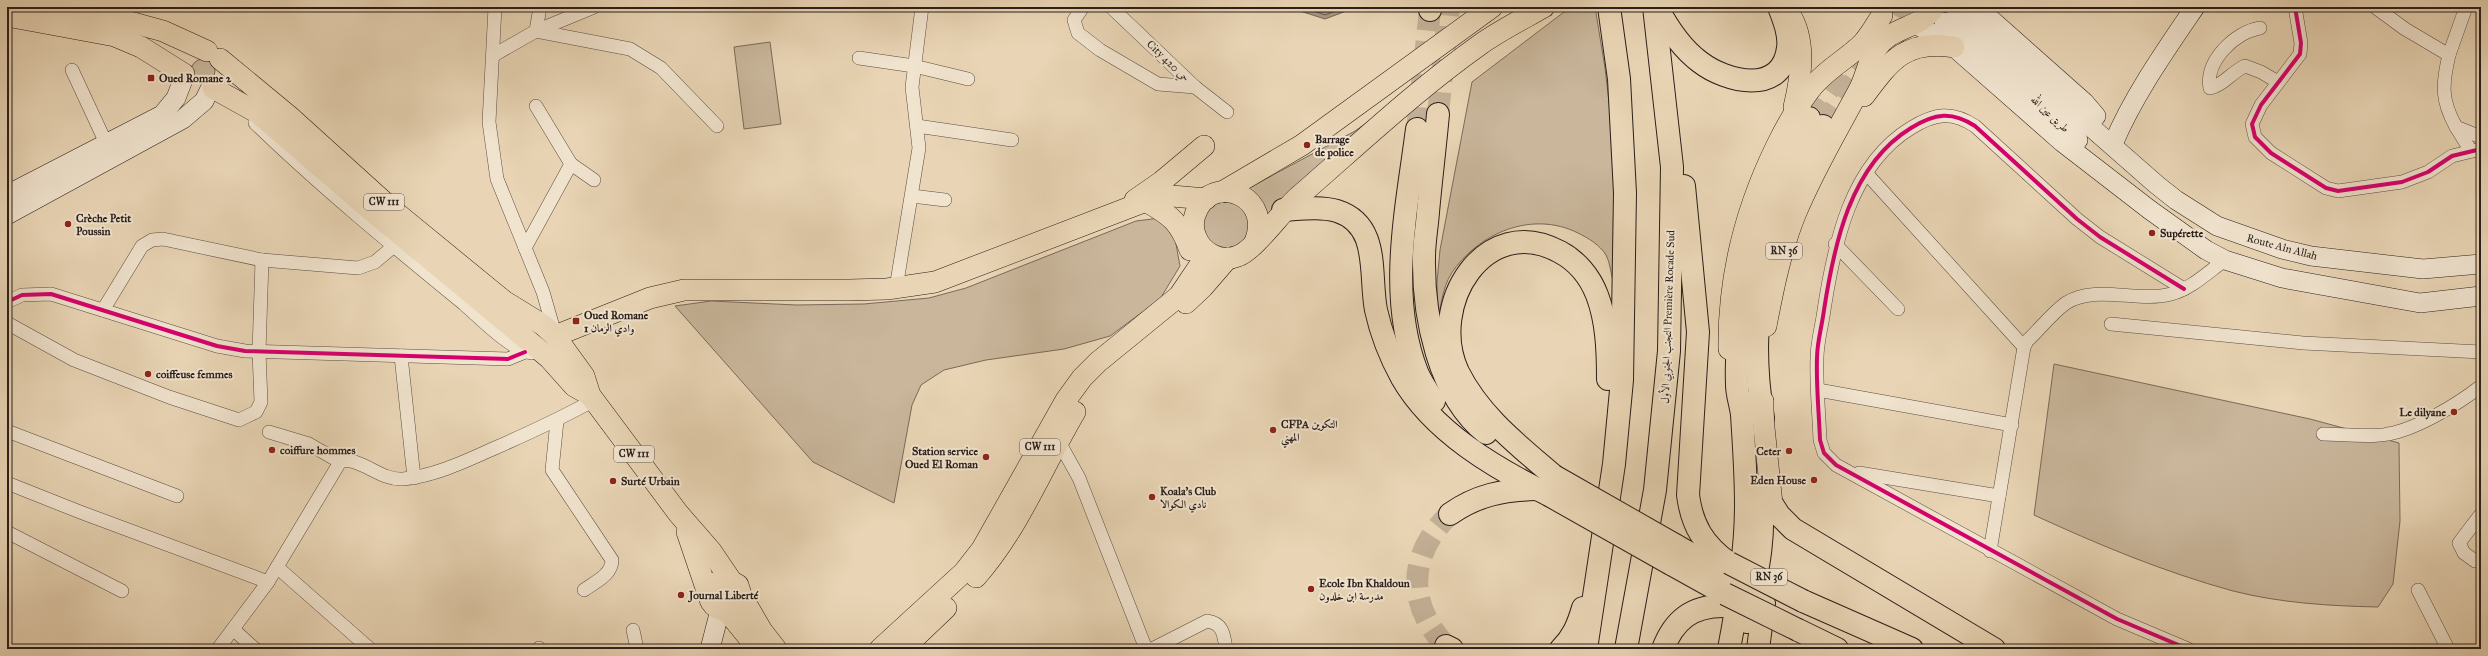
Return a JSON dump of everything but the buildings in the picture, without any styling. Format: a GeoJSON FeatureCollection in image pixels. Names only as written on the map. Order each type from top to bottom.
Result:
{"type":"FeatureCollection","features":[{"type":"Feature","properties":{"kind":"highway"},"geometry":{"type":"LineString","coordinates":[[1586,649],[1614,464],[1622,380],[1626,235],[1619,79],[1609,7]]}},
{"type":"Feature","properties":{"kind":"highway"},"geometry":{"type":"LineString","coordinates":[[1655,7],[1679,41],[1700,62],[1727,77],[1752,82],[1772,75],[1786,58],[1788,38],[1779,7]]}},
{"type":"Feature","properties":{"kind":"highway","name":"التجنب الجنوبي الأول Première Rocade Sud"},"geometry":{"type":"LineString","coordinates":[[1626,649],[1655,490],[1669,351],[1672,167],[1655,7]]}},
{"type":"Feature","properties":{"kind":"highway"},"geometry":{"type":"LineString","coordinates":[[1664,88],[1677,129],[1698,325],[1688,479],[1690,506],[1704,541],[1726,584],[1803,626],[1837,649]]}},
{"type":"Feature","properties":{"kind":"highway"},"geometry":{"type":"LineString","coordinates":[[1438,114],[1424,257],[1428,309],[1435,346],[1444,374],[1460,405],[1476,425],[1496,440],[1546,486]]}},
{"type":"Feature","properties":{"kind":"highway"},"geometry":{"type":"LineString","coordinates":[[1729,649],[1745,531],[1746,479],[1742,413],[1737,386],[1738,329],[1750,253],[1772,187],[1789,151],[1816,122]]}},
{"type":"Feature","properties":{"kind":"highway"},"geometry":{"type":"LineString","coordinates":[[1763,418],[1758,388],[1756,328],[1767,257],[1790,189],[1816,122]]}},
{"type":"Feature","properties":{"kind":"highway"},"geometry":{"type":"LineString","coordinates":[[1418,129],[1404,230],[1402,310],[1418,373],[1449,424],[1480,455]]}},
{"type":"Feature","properties":{"kind":"highway"},"geometry":{"type":"LineString","coordinates":[[1283,210],[1321,209],[1338,211],[1355,222],[1363,230],[1371,248],[1374,295],[1382,331],[1402,378],[1437,423],[1480,455],[1546,486],[1803,626],[1890,649]]}},
{"type":"Feature","properties":{"kind":"highway"},"geometry":{"type":"LineString","coordinates":[[1546,486],[1519,448],[1479,406],[1458,372],[1449,342],[1451,309],[1464,276],[1483,257],[1502,248],[1525,241],[1545,245],[1568,256],[1581,269],[1597,295],[1608,355],[1608,427],[1614,464]]}},
{"type":"Feature","properties":{"kind":"highway","name":"RN 36"},"geometry":{"type":"LineString","coordinates":[[1742,413],[1751,439],[1757,470],[1763,518],[1758,568],[1742,649]]}},
{"type":"Feature","properties":{"kind":"highway"},"geometry":{"type":"LineString","coordinates":[[1450,514],[1475,498],[1493,493],[1546,486]]}},
{"type":"Feature","properties":{"kind":"highway"},"geometry":{"type":"LineString","coordinates":[[1772,504],[1779,515],[1793,529],[1994,649]]}},
{"type":"Feature","properties":{"kind":"highway","name":"RN 36"},"geometry":{"type":"LineString","coordinates":[[1758,649],[1772,547],[1772,504]]}},
{"type":"Feature","properties":{"kind":"highway"},"geometry":{"type":"LineString","coordinates":[[1561,649],[1570,640],[1576,630],[1592,578],[1600,560]]}},
{"type":"Feature","properties":{"kind":"highway"},"geometry":{"type":"LineString","coordinates":[[1662,649],[1674,626],[1686,614],[1698,608],[1726,584]]}},
{"type":"Feature","properties":{"kind":"highway"},"geometry":{"type":"LineString","coordinates":[[1803,626],[1912,649]]}},
{"type":"Feature","properties":{"kind":"main road","name":"CW 111"},"geometry":{"type":"LineString","coordinates":[[53,7],[123,20],[163,31],[213,55],[290,116],[394,211],[504,300],[540,322],[556,336],[584,376],[592,397],[678,513],[711,551],[762,631],[776,649]]}},
{"type":"Feature","properties":{"kind":"main road"},"geometry":{"type":"LineString","coordinates":[[1486,9],[1302,145],[1214,195],[1199,206],[1193,227],[1201,246],[1218,256],[1238,256],[1254,244],[1283,210],[1459,60],[1482,43],[1544,7]]}},
{"type":"Feature","properties":{"kind":"main road"},"geometry":{"type":"LineString","coordinates":[[1783,7],[1796,25],[1801,50],[1798,89],[1816,122]]}},
{"type":"Feature","properties":{"kind":"main road"},"geometry":{"type":"LineString","coordinates":[[1977,7],[2084,102],[2105,127],[2113,144]]}},
{"type":"Feature","properties":{"kind":"main road"},"geometry":{"type":"LineString","coordinates":[[2113,144],[2126,114],[2143,84],[2195,7]]}},
{"type":"Feature","properties":{"kind":"main road"},"geometry":{"type":"LineString","coordinates":[[1816,122],[1813,86],[1839,60],[1863,42],[1879,9],[1909,26],[1954,47],[2062,142],[2150,210],[2206,250],[2225,260],[2282,278],[2420,303],[2481,296]]}},
{"type":"Feature","properties":{"kind":"main road"},"geometry":{"type":"LineString","coordinates":[[1816,122],[1866,77],[1877,48],[1909,26],[1944,13]]}},
{"type":"Feature","properties":{"kind":"main road","name":"طريق عين الله"},"geometry":{"type":"LineString","coordinates":[[1944,13],[2113,144]]}},
{"type":"Feature","properties":{"kind":"main road","name":"طريق عين الله"},"geometry":{"type":"LineString","coordinates":[[1944,13],[2150,210]]}},
{"type":"Feature","properties":{"kind":"main road"},"geometry":{"type":"LineString","coordinates":[[7,16],[114,36],[141,47],[184,75],[195,89],[212,89],[246,105],[258,113],[533,352],[574,386],[592,397]]}},
{"type":"Feature","properties":{"kind":"main road"},"geometry":{"type":"LineString","coordinates":[[1816,122],[1873,85],[1907,51],[1921,45],[1954,47]]}},
{"type":"Feature","properties":{"kind":"main road"},"geometry":{"type":"LineString","coordinates":[[7,195],[106,143],[165,122],[195,111],[222,78],[222,65],[213,55],[192,54],[187,59],[184,75],[176,98],[165,122],[7,215]]}},
{"type":"Feature","properties":{"kind":"main road","name":"Route Aîn Allah"},"geometry":{"type":"LineString","coordinates":[[2113,144],[2157,185],[2200,216],[2217,226],[2282,249],[2318,257],[2423,269],[2481,264]]}},
{"type":"Feature","properties":{"kind":"main road"},"geometry":{"type":"LineString","coordinates":[[1113,213],[1161,182],[1204,146]]}},
{"type":"Feature","properties":{"kind":"main road"},"geometry":{"type":"LineString","coordinates":[[556,336],[626,307],[684,290],[796,291],[896,288],[935,282],[1113,213],[1172,196],[1243,196],[1252,203],[1257,212],[1260,223],[1259,234],[1254,244]]}},
{"type":"Feature","properties":{"kind":"main road"},"geometry":{"type":"LineString","coordinates":[[1147,202],[1166,212],[1180,226],[1192,255],[1191,280]]}},
{"type":"Feature","properties":{"kind":"main road","name":"CW 111"},"geometry":{"type":"LineString","coordinates":[[880,649],[964,572],[982,549],[1066,400],[1082,378],[1179,296],[1191,280],[1218,256]]}},
{"type":"Feature","properties":{"kind":"main road"},"geometry":{"type":"LineString","coordinates":[[903,649],[920,635],[995,555],[1012,529],[1088,391],[1105,370],[1203,287],[1218,256]]}},
{"type":"Feature","properties":{"kind":"main road","name":"RN 36"},"geometry":{"type":"LineString","coordinates":[[1763,418],[1772,504]]}},
{"type":"Feature","properties":{"kind":"main road"},"geometry":{"type":"LineString","coordinates":[[678,513],[718,605],[758,649]]}},
{"type":"Feature","properties":{"kind":"main road"},"geometry":{"type":"LineString","coordinates":[[710,649],[718,605],[715,581],[735,587],[737,606],[718,605]]}},
{"type":"Feature","properties":{"kind":"street"},"geometry":{"type":"LineString","coordinates":[[495,7],[494,55],[489,122],[498,179],[543,292],[556,336]]}},
{"type":"Feature","properties":{"kind":"street"},"geometry":{"type":"LineString","coordinates":[[536,32],[540,7]]}},
{"type":"Feature","properties":{"kind":"street"},"geometry":{"type":"LineString","coordinates":[[494,55],[536,32],[594,7]]}},
{"type":"Feature","properties":{"kind":"street"},"geometry":{"type":"LineString","coordinates":[[896,288],[920,148],[912,87],[922,7]]}},
{"type":"Feature","properties":{"kind":"street"},"geometry":{"type":"LineString","coordinates":[[1083,7],[1074,20],[1075,28],[1100,50],[1158,84],[1194,87]]}},
{"type":"Feature","properties":{"kind":"street","name":"City 420 حي"},"geometry":{"type":"LineString","coordinates":[[1111,7],[1194,87],[1227,112]]}},
{"type":"Feature","properties":{"kind":"street"},"geometry":{"type":"LineString","coordinates":[[2295,7],[2301,43],[2300,54],[2262,105],[2252,124],[2255,137],[2271,153],[2326,188],[2348,191],[2402,182],[2428,172],[2452,156],[2476,150],[2456,127],[2446,107],[2443,88],[2449,55],[2466,7]]}},
{"type":"Feature","properties":{"kind":"street"},"geometry":{"type":"LineString","coordinates":[[2375,7],[2405,29],[2449,55]]}},
{"type":"Feature","properties":{"kind":"street"},"geometry":{"type":"LineString","coordinates":[[2260,28],[2250,30],[2239,36],[2227,47],[2212,67],[2208,79],[2210,88],[2217,87],[2233,72],[2245,66],[2261,72],[2278,82]]}},
{"type":"Feature","properties":{"kind":"street"},"geometry":{"type":"LineString","coordinates":[[536,32],[630,49],[661,68],[717,126]]}},
{"type":"Feature","properties":{"kind":"street"},"geometry":{"type":"LineString","coordinates":[[859,58],[914,66],[968,79]]}},
{"type":"Feature","properties":{"kind":"street"},"geometry":{"type":"LineString","coordinates":[[72,70],[106,143]]}},
{"type":"Feature","properties":{"kind":"street"},"geometry":{"type":"LineString","coordinates":[[246,105],[247,115],[274,141],[394,246],[516,348],[533,352]]}},
{"type":"Feature","properties":{"kind":"street"},"geometry":{"type":"LineString","coordinates":[[536,106],[571,164],[594,180]]}},
{"type":"Feature","properties":{"kind":"street"},"geometry":{"type":"LineString","coordinates":[[2184,289],[2100,236],[2077,219],[1975,126],[1963,118],[1944,116],[1925,120],[1891,144],[1868,174],[1847,212],[1835,244],[1817,358],[1820,440],[1824,453],[1836,465],[1852,472],[1990,551],[2117,619],[2175,638],[2188,649]]}},
{"type":"Feature","properties":{"kind":"street"},"geometry":{"type":"LineString","coordinates":[[917,126],[1012,140]]}},
{"type":"Feature","properties":{"kind":"street"},"geometry":{"type":"LineString","coordinates":[[2456,127],[2481,137]]}},
{"type":"Feature","properties":{"kind":"street"},"geometry":{"type":"LineString","coordinates":[[525,248],[571,164]]}},
{"type":"Feature","properties":{"kind":"street"},"geometry":{"type":"LineString","coordinates":[[1868,174],[2024,347]]}},
{"type":"Feature","properties":{"kind":"street"},"geometry":{"type":"LineString","coordinates":[[912,196],[945,200]]}},
{"type":"Feature","properties":{"kind":"street"},"geometry":{"type":"LineString","coordinates":[[103,310],[142,246],[152,240],[164,239],[262,260],[358,268],[375,262],[394,246]]}},
{"type":"Feature","properties":{"kind":"street"},"geometry":{"type":"LineString","coordinates":[[1835,244],[1898,309]]}},
{"type":"Feature","properties":{"kind":"street"},"geometry":{"type":"LineString","coordinates":[[7,323],[74,360],[231,419],[239,420],[251,415],[259,407],[262,260]]}},
{"type":"Feature","properties":{"kind":"street"},"geometry":{"type":"LineString","coordinates":[[1990,551],[2024,347],[2027,341],[2066,303],[2083,297],[2158,297],[2184,289],[2225,260]]}},
{"type":"Feature","properties":{"kind":"street"},"geometry":{"type":"LineString","coordinates":[[7,302],[22,295],[43,293],[103,310],[217,346],[259,352],[508,359],[533,352]]}},
{"type":"Feature","properties":{"kind":"street"},"geometry":{"type":"LineString","coordinates":[[2112,324],[2303,343],[2481,352]]}},
{"type":"Feature","properties":{"kind":"street"},"geometry":{"type":"LineString","coordinates":[[401,356],[414,478]]}},
{"type":"Feature","properties":{"kind":"street"},"geometry":{"type":"LineString","coordinates":[[2323,434],[2388,434],[2412,426],[2454,404],[2481,386]]}},
{"type":"Feature","properties":{"kind":"street"},"geometry":{"type":"LineString","coordinates":[[1818,390],[2012,425]]}},
{"type":"Feature","properties":{"kind":"street"},"geometry":{"type":"LineString","coordinates":[[269,432],[309,444],[340,462],[351,460],[386,477],[401,479],[414,478],[460,464],[557,421],[592,397]]}},
{"type":"Feature","properties":{"kind":"street"},"geometry":{"type":"LineString","coordinates":[[557,421],[552,470],[612,560],[612,567],[608,572],[584,590]]}},
{"type":"Feature","properties":{"kind":"street"},"geometry":{"type":"LineString","coordinates":[[7,431],[177,496]]}},
{"type":"Feature","properties":{"kind":"street"},"geometry":{"type":"LineString","coordinates":[[1059,442],[1079,478],[1146,649]]}},
{"type":"Feature","properties":{"kind":"street"},"geometry":{"type":"LineString","coordinates":[[218,649],[234,630],[268,582],[340,462]]}},
{"type":"Feature","properties":{"kind":"street"},"geometry":{"type":"LineString","coordinates":[[1852,472],[1999,496]]}},
{"type":"Feature","properties":{"kind":"street"},"geometry":{"type":"LineString","coordinates":[[7,483],[80,512],[268,582]]}},
{"type":"Feature","properties":{"kind":"street"},"geometry":{"type":"LineString","coordinates":[[2481,514],[2459,543],[2464,553],[2475,561],[2481,559]]}},
{"type":"Feature","properties":{"kind":"street"},"geometry":{"type":"LineString","coordinates":[[7,532],[122,592]]}},
{"type":"Feature","properties":{"kind":"street"},"geometry":{"type":"LineString","coordinates":[[277,567],[370,649]]}},
{"type":"Feature","properties":{"kind":"street"},"geometry":{"type":"LineString","coordinates":[[2418,590],[2448,649]]}},
{"type":"Feature","properties":{"kind":"street"},"geometry":{"type":"LineString","coordinates":[[1152,649],[1207,622],[1215,622],[1222,628],[1226,649]]}},
{"type":"Feature","properties":{"kind":"street"},"geometry":{"type":"LineString","coordinates":[[234,630],[255,649]]}},
{"type":"Feature","properties":{"kind":"street"},"geometry":{"type":"LineString","coordinates":[[633,630],[637,649]]}},
{"type":"Feature","properties":{"kind":"shaded area"},"geometry":{"type":"Polygon","coordinates":[[[1578,7],[1595,7],[1605,68],[1614,144],[1613,281],[1606,255],[1590,240],[1578,233],[1560,226],[1543,224],[1525,225],[1507,230],[1491,237],[1476,247],[1462,260],[1448,280],[1442,298],[1437,324],[1437,282],[1440,250],[1472,82],[1564,12],[1578,7]]]}},
{"type":"Feature","properties":{"kind":"shaded area"},"geometry":{"type":"Polygon","coordinates":[[[770,42],[781,124],[744,129],[734,47],[770,42]]]}},
{"type":"Feature","properties":{"kind":"shaded area"},"geometry":{"type":"Polygon","coordinates":[[[1462,54],[1264,219],[1245,190],[1355,131],[1462,54]]]}},
{"type":"Feature","properties":{"kind":"shaded area"},"geometry":{"type":"Polygon","coordinates":[[[203,59],[212,62],[215,71],[212,80],[203,83],[194,80],[191,71],[194,62],[203,59]]]}},
{"type":"Feature","properties":{"kind":"shaded area"},"geometry":{"type":"Polygon","coordinates":[[[1226,202],[1239,206],[1245,212],[1249,225],[1245,238],[1239,244],[1226,248],[1213,244],[1207,238],[1203,225],[1207,212],[1213,206],[1226,202]]]}},
{"type":"Feature","properties":{"kind":"shaded area"},"geometry":{"type":"Polygon","coordinates":[[[1160,218],[1174,233],[1180,266],[1160,299],[1110,336],[1064,349],[986,360],[944,370],[921,385],[912,405],[894,503],[813,462],[675,306],[711,301],[796,305],[864,304],[929,298],[966,288],[1136,221],[1160,218]]]}},
{"type":"Feature","properties":{"kind":"shaded area"},"geometry":{"type":"Polygon","coordinates":[[[2054,364],[2310,419],[2399,443],[2400,521],[2393,584],[2378,607],[2305,603],[2233,591],[2157,567],[2034,515],[2054,364]]]}},
{"type":"Feature","properties":{"kind":"water"},"geometry":{"type":"Polygon","coordinates":[[[1296,7],[1357,7],[1325,19],[1300,11],[1296,7]]]}},
{"type":"Feature","properties":{"kind":"tunnel"},"geometry":{"type":"LineString","coordinates":[[1438,114],[1449,7]]}},
{"type":"Feature","properties":{"kind":"tunnel"},"geometry":{"type":"LineString","coordinates":[[1823,126],[1879,45],[1901,7]]}},
{"type":"Feature","properties":{"kind":"tunnel"},"geometry":{"type":"LineString","coordinates":[[1417,129],[1430,10]]}},
{"type":"Feature","properties":{"kind":"tunnel"},"geometry":{"type":"LineString","coordinates":[[1809,118],[1855,52]]}},
{"type":"Feature","properties":{"kind":"tunnel"},"geometry":{"type":"LineString","coordinates":[[1446,646],[1433,630],[1424,613],[1419,596],[1417,579],[1420,562],[1426,546],[1436,529],[1450,514]]}},
{"type":"Feature","properties":{"kind":"cycle path"},"geometry":{"type":"LineString","coordinates":[[2295,7],[2301,43],[2300,54],[2261,105],[2252,124],[2255,137],[2271,153],[2326,188],[2338,191],[2402,182],[2428,172],[2452,156],[2481,149]]}},
{"type":"Feature","properties":{"kind":"cycle path"},"geometry":{"type":"LineString","coordinates":[[2184,289],[2100,237],[2077,219],[1975,126],[1967,121],[1951,116],[1936,117],[1928,119],[1911,128],[1890,144],[1873,163],[1859,185],[1848,208],[1833,259],[1828,285],[1818,346],[1817,378],[1820,440],[1824,453],[1836,465],[2117,619],[2188,649]]}},
{"type":"Feature","properties":{"kind":"cycle path"},"geometry":{"type":"LineString","coordinates":[[7,302],[22,295],[51,294],[217,346],[245,351],[508,359],[525,352]]}},
{"type":"Feature","properties":{"kind":"place","name":"Oued Romane 2"},"geometry":{"type":"Point","coordinates":[151,78]}},
{"type":"Feature","properties":{"kind":"place","name":"Barrage de police"},"geometry":{"type":"Point","coordinates":[1307,145]}},
{"type":"Feature","properties":{"kind":"place","name":"Crèche Petit Poussin"},"geometry":{"type":"Point","coordinates":[68,224]}},
{"type":"Feature","properties":{"kind":"place","name":"Supérette"},"geometry":{"type":"Point","coordinates":[2152,233]}},
{"type":"Feature","properties":{"kind":"place","name":"Oued Romane 1 وادي الرمان"},"geometry":{"type":"Point","coordinates":[576,321]}},
{"type":"Feature","properties":{"kind":"place","name":"coiffeuse femmes"},"geometry":{"type":"Point","coordinates":[148,374]}},
{"type":"Feature","properties":{"kind":"place","name":"Le dilyane"},"geometry":{"type":"Point","coordinates":[2454,412]}},
{"type":"Feature","properties":{"kind":"place","name":"CFPA التكوين المهني"},"geometry":{"type":"Point","coordinates":[1273,430]}},
{"type":"Feature","properties":{"kind":"place","name":"coiffure hommes"},"geometry":{"type":"Point","coordinates":[272,450]}},
{"type":"Feature","properties":{"kind":"place","name":"Ceter"},"geometry":{"type":"Point","coordinates":[1789,451]}},
{"type":"Feature","properties":{"kind":"place","name":"Station service Oued El Roman"},"geometry":{"type":"Point","coordinates":[986,457]}},
{"type":"Feature","properties":{"kind":"place","name":"Eden House"},"geometry":{"type":"Point","coordinates":[1814,480]}},
{"type":"Feature","properties":{"kind":"place","name":"Surté Urbain"},"geometry":{"type":"Point","coordinates":[613,481]}},
{"type":"Feature","properties":{"kind":"place","name":"Koala's Club نادي الكوالا"},"geometry":{"type":"Point","coordinates":[1152,497]}},
{"type":"Feature","properties":{"kind":"place","name":"Ecole Ibn Khaldoun مدرسة ابن خلدون"},"geometry":{"type":"Point","coordinates":[1311,589]}},
{"type":"Feature","properties":{"kind":"place","name":"Journal Liberté"},"geometry":{"type":"Point","coordinates":[681,595]}}]}
